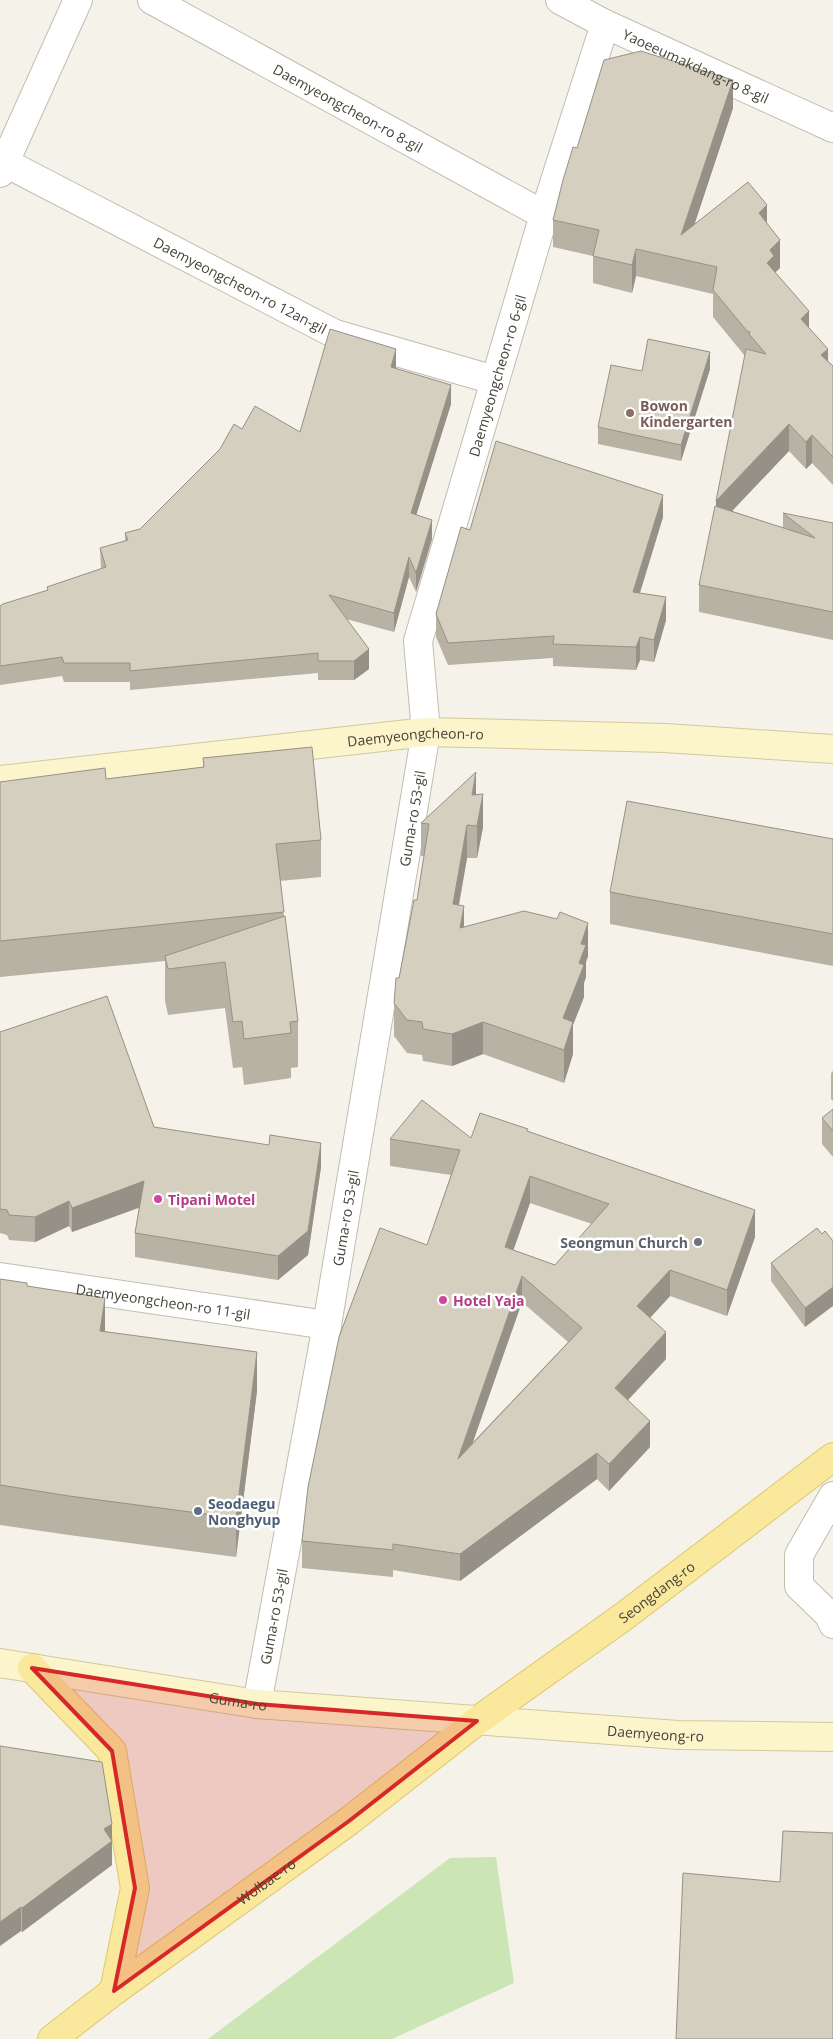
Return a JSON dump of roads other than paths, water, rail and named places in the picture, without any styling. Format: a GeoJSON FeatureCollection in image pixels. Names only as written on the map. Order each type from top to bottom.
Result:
{"type":"FeatureCollection","features":[{"type":"Feature","properties":{"kind":"main road","name":"Daemyeongcheon-ro"},"geometry":{"type":"LineString","coordinates":[[0,780],[426,732],[665,738],[833,749]]}},
{"type":"Feature","properties":{"kind":"main road","name":"Seongdang-ro"},"geometry":{"type":"LineString","coordinates":[[478,1721],[623,1617],[833,1457]]}},
{"type":"Feature","properties":{"kind":"main road","name":"Guma-ro"},"geometry":{"type":"LineString","coordinates":[[0,1663],[257,1704],[478,1721]]}},
{"type":"Feature","properties":{"kind":"main road"},"geometry":{"type":"LineString","coordinates":[[32,1668],[112,1751],[135,1888],[114,1991]]}},
{"type":"Feature","properties":{"kind":"main road","name":"Daemyeong-ro"},"geometry":{"type":"LineString","coordinates":[[478,1721],[678,1735],[833,1737]]}},
{"type":"Feature","properties":{"kind":"main road","name":"Wolbae-ro"},"geometry":{"type":"LineString","coordinates":[[52,2039],[114,1991],[349,1821],[478,1721]]}},
{"type":"Feature","properties":{"kind":"street"},"geometry":{"type":"LineString","coordinates":[[2,165],[78,0]]}},
{"type":"Feature","properties":{"kind":"street","name":"Daemyeongcheon-ro 8-gil"},"geometry":{"type":"LineString","coordinates":[[152,0],[544,215]]}},
{"type":"Feature","properties":{"kind":"street","name":"Yaoeeumakdang-ro 8-gil"},"geometry":{"type":"LineString","coordinates":[[560,0],[605,24],[833,128]]}},
{"type":"Feature","properties":{"kind":"street","name":"Daemyeongcheon-ro 6-gil"},"geometry":{"type":"LineString","coordinates":[[426,732],[418,641],[544,215],[605,24]]}},
{"type":"Feature","properties":{"kind":"street","name":"Daemyeongcheon-ro 12an-gil"},"geometry":{"type":"LineString","coordinates":[[2,165],[335,334],[494,380]]}},
{"type":"Feature","properties":{"kind":"street","name":"Guma-ro 53-gil"},"geometry":{"type":"LineString","coordinates":[[257,1704],[327,1324],[426,732]]}},
{"type":"Feature","properties":{"kind":"street","name":"Daemyeongcheon-ro 11-gil"},"geometry":{"type":"LineString","coordinates":[[0,1277],[327,1324]]}},
{"type":"Feature","properties":{"kind":"street"},"geometry":{"type":"LineString","coordinates":[[832,1618],[798,1586],[799,1555],[833,1496]]}},
{"type":"Feature","properties":{"kind":"place","name":"Bowon Kindergarten"},"geometry":{"type":"Point","coordinates":[630,413]}},
{"type":"Feature","properties":{"kind":"place","name":"Tipani Motel"},"geometry":{"type":"Point","coordinates":[158,1199]}},
{"type":"Feature","properties":{"kind":"place","name":"Seongmun Church"},"geometry":{"type":"Point","coordinates":[698,1242]}},
{"type":"Feature","properties":{"kind":"place","name":"Hotel Yaja"},"geometry":{"type":"Point","coordinates":[443,1300]}},
{"type":"Feature","properties":{"kind":"place","name":"Seodaegu Nonghyup"},"geometry":{"type":"Point","coordinates":[198,1511]}}]}
